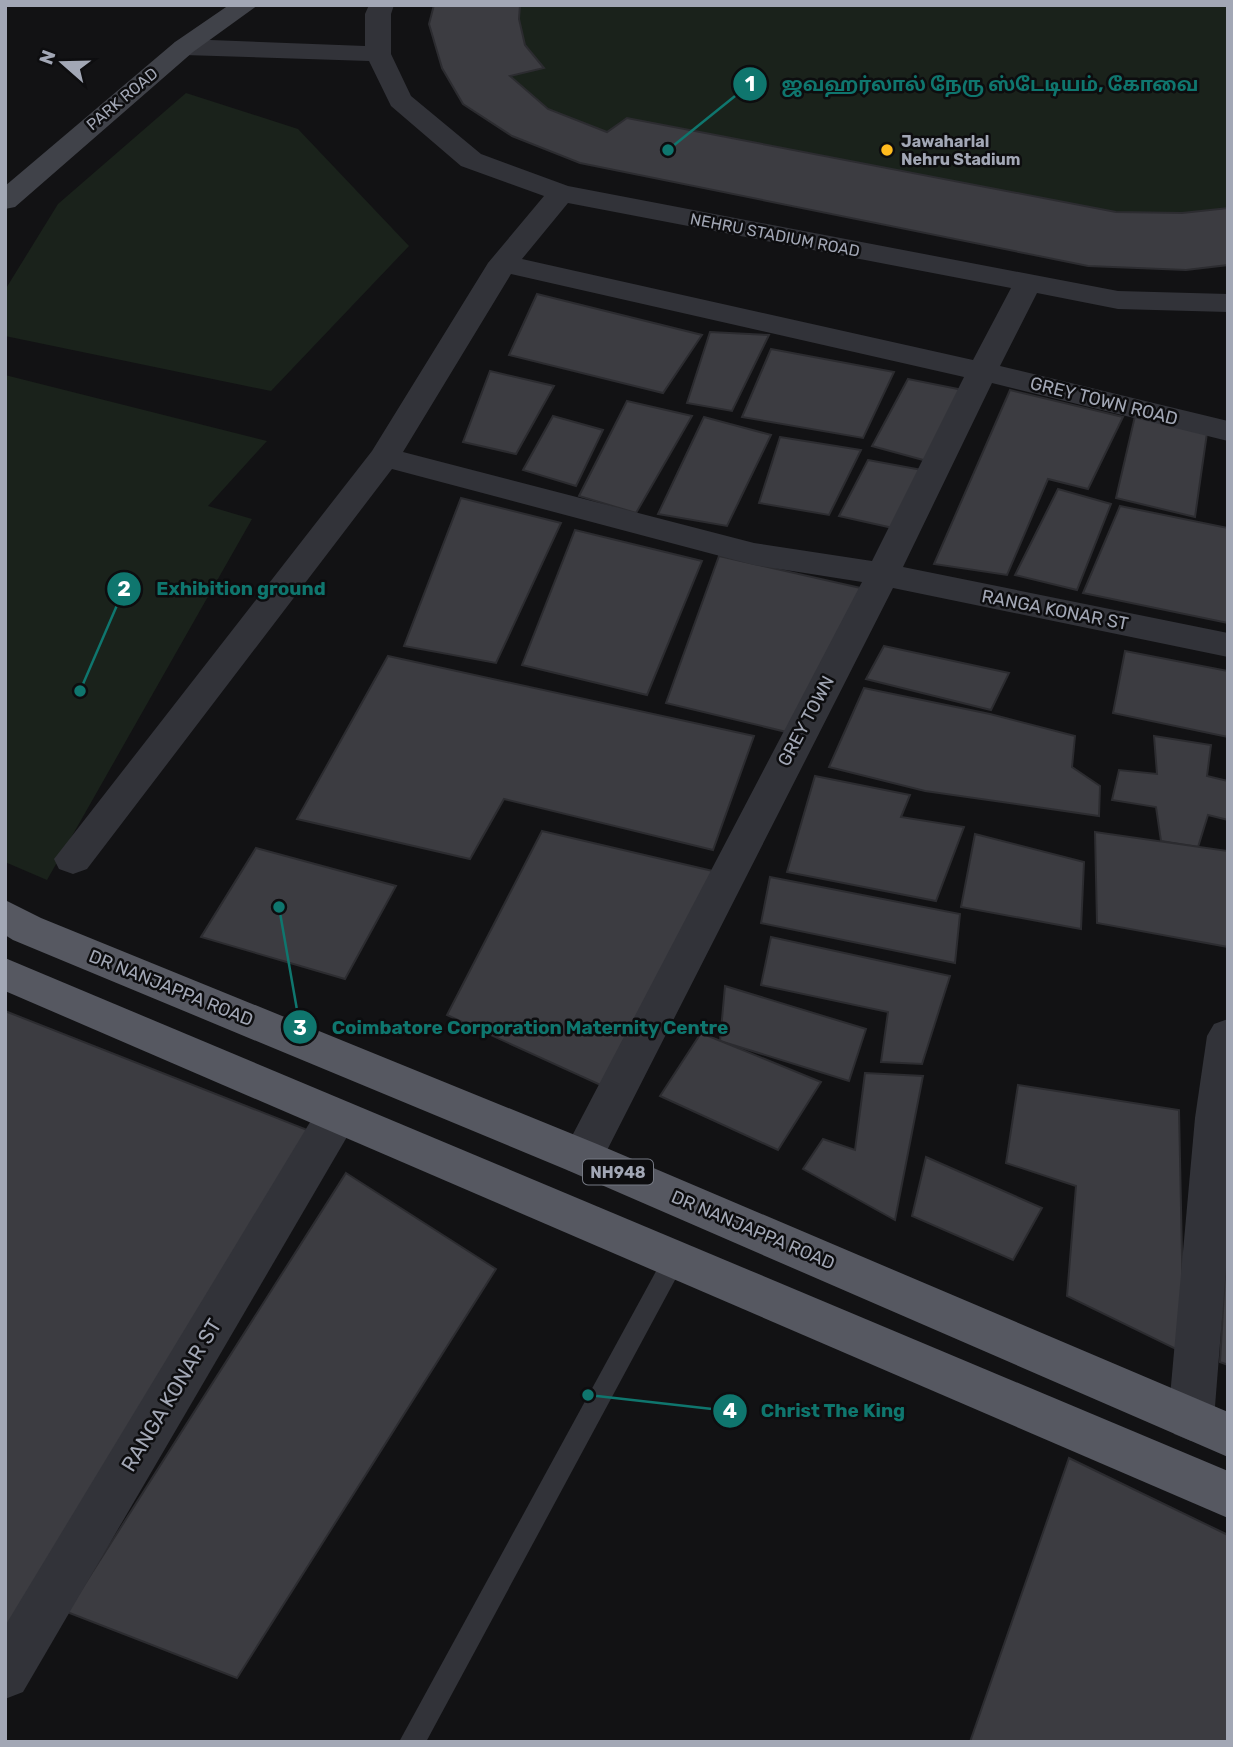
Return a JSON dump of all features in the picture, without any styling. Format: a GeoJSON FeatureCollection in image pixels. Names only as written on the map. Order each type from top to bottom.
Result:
{"type":"FeatureCollection","features":[{"type":"Feature","properties":{"kind":"highway","name":"DR NANJAPPA ROAD"},"geometry":{"type":"LineString","coordinates":[[5,915],[27,929],[582,1157],[1209,1427]]}},
{"type":"Feature","properties":{"kind":"highway"},"geometry":{"type":"LineString","coordinates":[[5,974],[1228,1495]]}},
{"type":"Feature","properties":{"kind":"highway"},"geometry":{"type":"LineString","coordinates":[[116,1022],[149,979]]}},
{"type":"Feature","properties":{"kind":"main road","name":"PARK ROAD"},"geometry":{"type":"LineString","coordinates":[[5,201],[184,47],[246,5]]}},
{"type":"Feature","properties":{"kind":"street","name":"NEHRU STADIUM ROAD"},"geometry":{"type":"LineString","coordinates":[[382,5],[378,14],[379,54],[400,100],[471,160],[561,193],[1118,300],[1228,303]]}},
{"type":"Feature","properties":{"kind":"street"},"geometry":{"type":"LineString","coordinates":[[184,47],[379,54]]}},
{"type":"Feature","properties":{"kind":"street"},"geometry":{"type":"LineString","coordinates":[[73,859],[384,457],[503,263],[561,193]]}},
{"type":"Feature","properties":{"kind":"street","name":"GREY TOWN ROAD"},"geometry":{"type":"LineString","coordinates":[[503,263],[1228,431]]}},
{"type":"Feature","properties":{"kind":"street","name":"GREY TOWN"},"geometry":{"type":"LineString","coordinates":[[582,1157],[882,574],[980,372],[1028,283]]}},
{"type":"Feature","properties":{"kind":"street","name":"RANGA KONAR ST"},"geometry":{"type":"LineString","coordinates":[[384,457],[754,554],[882,574],[1228,645]]}},
{"type":"Feature","properties":{"kind":"street"},"geometry":{"type":"LineString","coordinates":[[1209,1427],[1216,1118],[1228,1036]]}},
{"type":"Feature","properties":{"kind":"street","name":"RANGA KONAR ST"},"geometry":{"type":"LineString","coordinates":[[5,1674],[336,1117]]}},
{"type":"Feature","properties":{"kind":"lane"},"geometry":{"type":"LineString","coordinates":[[412,1742],[674,1260]]}},
{"type":"Feature","properties":{"kind":"shaded area","name":"Jawaharlal Nehru Stadium"},"geometry":{"type":"Polygon","coordinates":[[[434,5],[1228,5],[1228,265],[1186,270],[1088,266],[580,163],[512,136],[463,104],[442,68],[429,24],[434,5]]]}},
{"type":"Feature","properties":{"kind":"shaded area"},"geometry":{"type":"Polygon","coordinates":[[[186,93],[298,129],[409,246],[271,391],[5,336],[5,290],[58,204],[186,93]]]}},
{"type":"Feature","properties":{"kind":"shaded area"},"geometry":{"type":"Polygon","coordinates":[[[5,375],[267,441],[208,506],[252,519],[47,880],[5,862],[5,375]]]}},
{"type":"Feature","properties":{"kind":"building"},"geometry":{"type":"Polygon","coordinates":[[[434,5],[520,5],[519,19],[525,45],[544,68],[510,76],[548,109],[607,132],[627,118],[1116,212],[1182,213],[1228,208],[1228,265],[1186,270],[1088,266],[580,163],[512,136],[463,104],[442,68],[429,24],[434,5]]]}},
{"type":"Feature","properties":{"kind":"building"},"geometry":{"type":"Polygon","coordinates":[[[537,294],[702,335],[663,393],[509,355],[537,294]]]}},
{"type":"Feature","properties":{"kind":"building"},"geometry":{"type":"Polygon","coordinates":[[[710,332],[769,335],[732,411],[687,403],[710,332]]]}},
{"type":"Feature","properties":{"kind":"building"},"geometry":{"type":"Polygon","coordinates":[[[771,349],[894,372],[863,438],[742,417],[771,349]]]}},
{"type":"Feature","properties":{"kind":"building"},"geometry":{"type":"Polygon","coordinates":[[[490,371],[554,386],[516,454],[463,442],[490,371]]]}},
{"type":"Feature","properties":{"kind":"building"},"geometry":{"type":"Polygon","coordinates":[[[908,379],[963,390],[927,461],[872,446],[908,379]]]}},
{"type":"Feature","properties":{"kind":"building"},"geometry":{"type":"Polygon","coordinates":[[[1010,390],[1123,417],[1088,489],[1048,479],[1007,575],[934,564],[1010,390]]]}},
{"type":"Feature","properties":{"kind":"building"},"geometry":{"type":"Polygon","coordinates":[[[627,401],[692,416],[636,513],[579,496],[627,401]]]}},
{"type":"Feature","properties":{"kind":"building"},"geometry":{"type":"Polygon","coordinates":[[[553,416],[603,430],[576,486],[523,470],[553,416]]]}},
{"type":"Feature","properties":{"kind":"building"},"geometry":{"type":"Polygon","coordinates":[[[1135,416],[1208,426],[1195,517],[1116,498],[1135,416]]]}},
{"type":"Feature","properties":{"kind":"building"},"geometry":{"type":"Polygon","coordinates":[[[704,417],[771,435],[727,526],[658,514],[704,417]]]}},
{"type":"Feature","properties":{"kind":"building"},"geometry":{"type":"Polygon","coordinates":[[[780,437],[861,450],[829,515],[759,503],[780,437]]]}},
{"type":"Feature","properties":{"kind":"building"},"geometry":{"type":"Polygon","coordinates":[[[868,460],[922,470],[893,528],[839,516],[868,460]]]}},
{"type":"Feature","properties":{"kind":"building"},"geometry":{"type":"Polygon","coordinates":[[[1058,489],[1111,504],[1077,590],[1015,575],[1058,489]]]}},
{"type":"Feature","properties":{"kind":"building"},"geometry":{"type":"Polygon","coordinates":[[[461,498],[561,523],[496,663],[404,646],[461,498]]]}},
{"type":"Feature","properties":{"kind":"building"},"geometry":{"type":"Polygon","coordinates":[[[1120,506],[1228,528],[1228,623],[1083,593],[1120,506]]]}},
{"type":"Feature","properties":{"kind":"building"},"geometry":{"type":"Polygon","coordinates":[[[575,530],[702,561],[647,695],[522,665],[575,530]]]}},
{"type":"Feature","properties":{"kind":"building"},"geometry":{"type":"Polygon","coordinates":[[[719,556],[874,591],[799,735],[666,703],[719,556]]]}},
{"type":"Feature","properties":{"kind":"building"},"geometry":{"type":"Polygon","coordinates":[[[884,646],[1009,673],[991,710],[866,679],[884,646]]]}},
{"type":"Feature","properties":{"kind":"building"},"geometry":{"type":"Polygon","coordinates":[[[1125,651],[1228,671],[1228,737],[1113,713],[1125,651]]]}},
{"type":"Feature","properties":{"kind":"building"},"geometry":{"type":"Polygon","coordinates":[[[388,656],[754,736],[713,850],[504,799],[470,859],[297,819],[388,656]]]}},
{"type":"Feature","properties":{"kind":"building"},"geometry":{"type":"Polygon","coordinates":[[[864,688],[990,714],[1075,736],[1072,767],[1100,786],[1099,816],[925,791],[829,767],[864,688]]]}},
{"type":"Feature","properties":{"kind":"building"},"geometry":{"type":"Polygon","coordinates":[[[1154,736],[1211,745],[1207,776],[1228,781],[1228,820],[1208,815],[1198,847],[1161,841],[1156,807],[1112,800],[1119,770],[1157,774],[1154,736]]]}},
{"type":"Feature","properties":{"kind":"building"},"geometry":{"type":"Polygon","coordinates":[[[815,776],[910,795],[901,817],[964,827],[936,901],[787,872],[815,776]]]}},
{"type":"Feature","properties":{"kind":"building"},"geometry":{"type":"Polygon","coordinates":[[[542,831],[717,872],[607,1088],[447,1015],[542,831]]]}},
{"type":"Feature","properties":{"kind":"building"},"geometry":{"type":"Polygon","coordinates":[[[1095,832],[1228,851],[1228,947],[1097,923],[1095,832]]]}},
{"type":"Feature","properties":{"kind":"building"},"geometry":{"type":"Polygon","coordinates":[[[975,834],[1084,862],[1081,929],[961,907],[975,834]]]}},
{"type":"Feature","properties":{"kind":"building"},"geometry":{"type":"Polygon","coordinates":[[[256,848],[396,886],[345,979],[201,937],[256,848]]]}},
{"type":"Feature","properties":{"kind":"building"},"geometry":{"type":"Polygon","coordinates":[[[770,877],[960,914],[955,963],[761,923],[770,877]]]}},
{"type":"Feature","properties":{"kind":"building"},"geometry":{"type":"Polygon","coordinates":[[[771,937],[950,976],[922,1064],[881,1062],[888,1012],[761,985],[771,937]]]}},
{"type":"Feature","properties":{"kind":"building"},"geometry":{"type":"Polygon","coordinates":[[[725,986],[866,1029],[849,1081],[720,1041],[725,986]]]}},
{"type":"Feature","properties":{"kind":"building"},"geometry":{"type":"Polygon","coordinates":[[[5,1011],[325,1137],[5,1674],[5,1011]]]}},
{"type":"Feature","properties":{"kind":"building"},"geometry":{"type":"Polygon","coordinates":[[[701,1033],[821,1082],[778,1150],[660,1096],[701,1033]]]}},
{"type":"Feature","properties":{"kind":"building"},"geometry":{"type":"Polygon","coordinates":[[[865,1073],[923,1076],[895,1220],[803,1169],[823,1139],[855,1150],[865,1073]]]}},
{"type":"Feature","properties":{"kind":"building"},"geometry":{"type":"Polygon","coordinates":[[[1018,1085],[1179,1110],[1184,1353],[1067,1296],[1076,1186],[1006,1163],[1018,1085]]]}},
{"type":"Feature","properties":{"kind":"building"},"geometry":{"type":"Polygon","coordinates":[[[926,1157],[1042,1208],[1013,1260],[912,1216],[926,1157]]]}},
{"type":"Feature","properties":{"kind":"building"},"geometry":{"type":"Polygon","coordinates":[[[346,1173],[496,1269],[237,1678],[67,1612],[346,1173]]]}},
{"type":"Feature","properties":{"kind":"building"},"geometry":{"type":"Polygon","coordinates":[[[1228,1223],[1228,1365],[1220,1362],[1228,1223]]]}},
{"type":"Feature","properties":{"kind":"building"},"geometry":{"type":"Polygon","coordinates":[[[1069,1458],[1228,1535],[1228,1742],[970,1742],[1069,1458]]]}},
{"type":"Feature","properties":{"kind":"place","name":"ஜவஹர்லால் நேரு ஸ்டேடியம், கோவை"},"geometry":{"type":"Point","coordinates":[668,150]}},
{"type":"Feature","properties":{"kind":"place","name":"Jawaharlal Nehru Stadium"},"geometry":{"type":"Point","coordinates":[887,150]}},
{"type":"Feature","properties":{"kind":"place","name":"Exhibition ground"},"geometry":{"type":"Point","coordinates":[80,691]}},
{"type":"Feature","properties":{"kind":"place","name":"Coimbatore Corporation Maternity Centre"},"geometry":{"type":"Point","coordinates":[279,907]}},
{"type":"Feature","properties":{"kind":"place","name":"Christ The King"},"geometry":{"type":"Point","coordinates":[588,1395]}}]}
